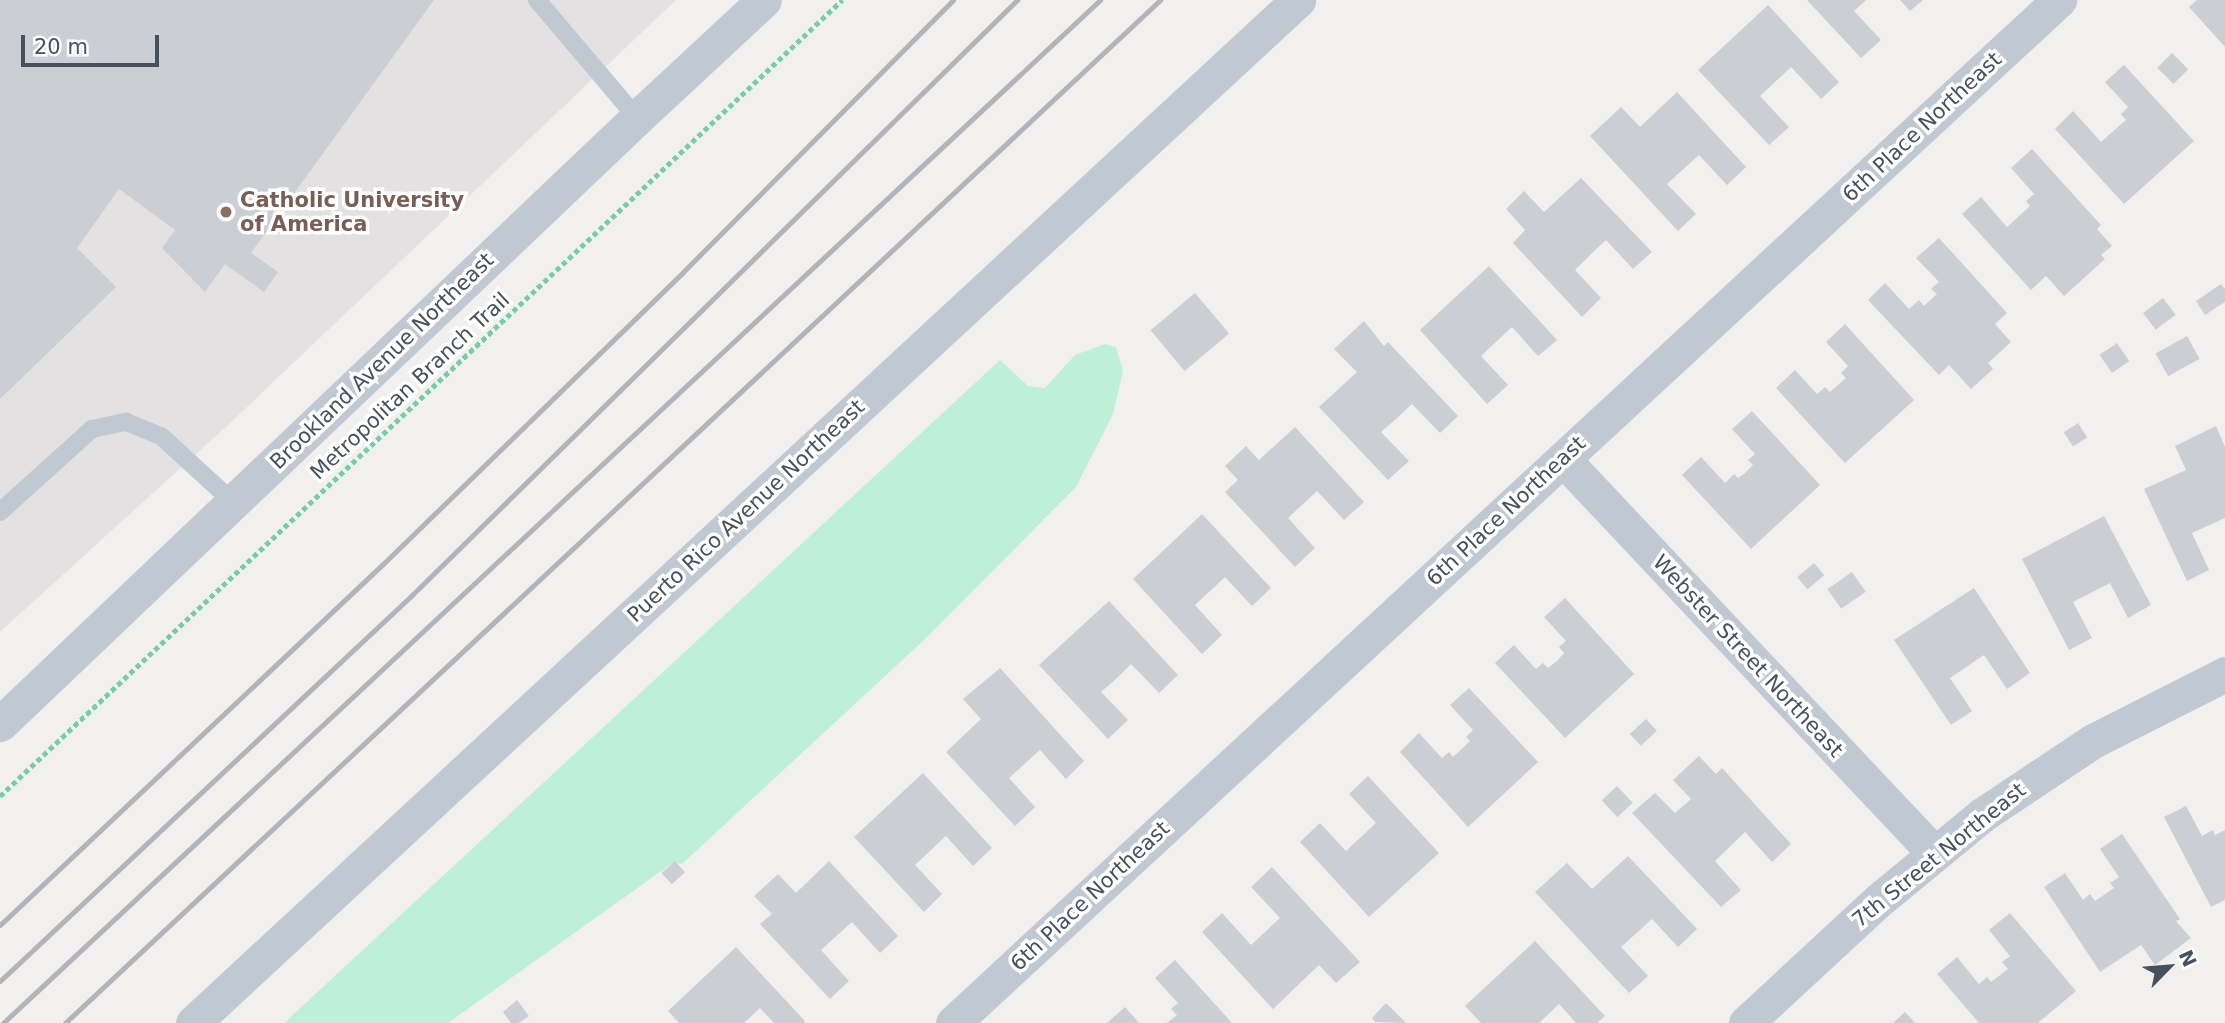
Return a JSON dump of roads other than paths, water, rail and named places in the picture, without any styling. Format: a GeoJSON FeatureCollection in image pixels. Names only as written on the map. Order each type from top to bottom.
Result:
{"type":"FeatureCollection","features":[{"type":"Feature","properties":{"kind":"street","name":"Brookland Avenue Northeast"},"geometry":{"type":"LineString","coordinates":[[0,724],[636,118],[764,0]]}},
{"type":"Feature","properties":{"kind":"street","name":"Puerto Rico Avenue Northeast"},"geometry":{"type":"LineString","coordinates":[[193,1023],[1298,0]]}},
{"type":"Feature","properties":{"kind":"street","name":"6th Place Northeast"},"geometry":{"type":"LineString","coordinates":[[953,1023],[2059,0]]}},
{"type":"Feature","properties":{"kind":"street","name":"Webster Street Northeast"},"geometry":{"type":"LineString","coordinates":[[1563,459],[1934,853]]}},
{"type":"Feature","properties":{"kind":"street","name":"7th Street Northeast"},"geometry":{"type":"LineString","coordinates":[[1746,1023],[1934,853],[2055,764],[2113,730],[2225,674]]}},
{"type":"Feature","properties":{"kind":"lane"},"geometry":{"type":"LineString","coordinates":[[537,0],[636,118]]}},
{"type":"Feature","properties":{"kind":"lane"},"geometry":{"type":"LineString","coordinates":[[0,512],[92,429],[126,422],[161,436],[234,503]]}},
{"type":"Feature","properties":{"kind":"railway"},"geometry":{"type":"LineString","coordinates":[[0,925],[383,564],[683,272],[953,0]]}},
{"type":"Feature","properties":{"kind":"railway"},"geometry":{"type":"LineString","coordinates":[[0,981],[412,595],[1017,0]]}},
{"type":"Feature","properties":{"kind":"railway"},"geometry":{"type":"LineString","coordinates":[[3,1023],[1100,0]]}},
{"type":"Feature","properties":{"kind":"railway"},"geometry":{"type":"LineString","coordinates":[[65,1023],[1160,0]]}},
{"type":"Feature","properties":{"kind":"place","name":"Catholic University of America"},"geometry":{"type":"Point","coordinates":[226,212]}}]}
